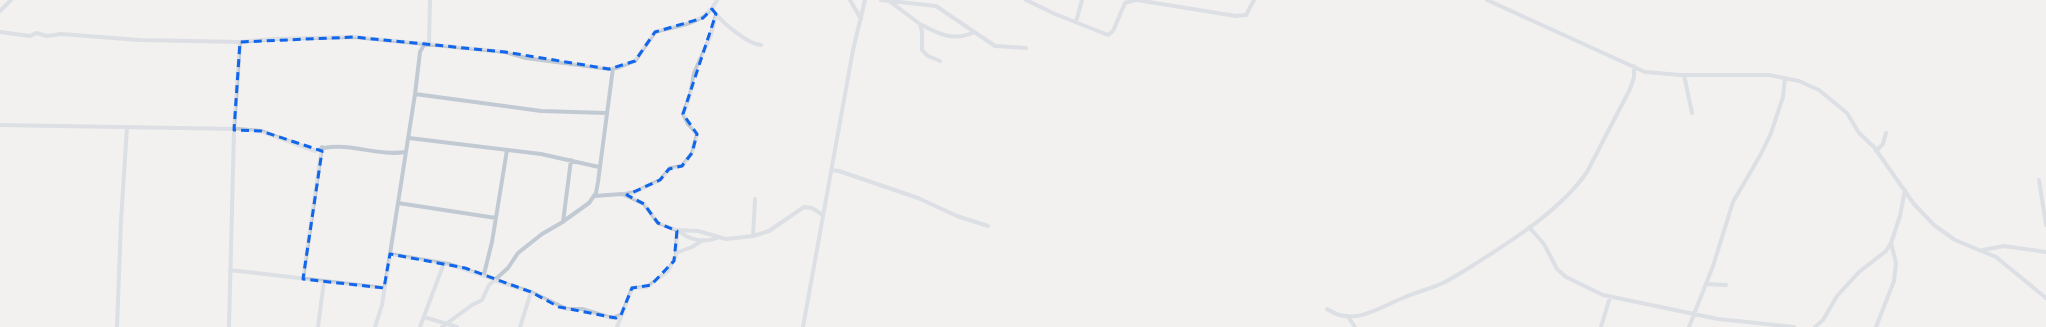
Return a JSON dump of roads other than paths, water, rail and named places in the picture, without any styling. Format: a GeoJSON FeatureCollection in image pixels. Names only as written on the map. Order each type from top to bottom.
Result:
{"type":"FeatureCollection","features":[{"type":"Feature","properties":{"kind":"street"},"geometry":{"type":"LineString","coordinates":[[0,11],[11,0]]}},
{"type":"Feature","properties":{"kind":"street"},"geometry":{"type":"LineString","coordinates":[[375,327],[382,305],[405,152],[409,138],[416,94],[420,52],[427,44],[430,0]]}},
{"type":"Feature","properties":{"kind":"street"},"geometry":{"type":"LineString","coordinates":[[0,32],[30,36],[37,33],[47,36],[61,34],[139,40],[240,42],[273,39],[344,37],[505,52],[526,58],[613,68],[635,61],[655,32],[703,18],[712,9],[717,0]]}},
{"type":"Feature","properties":{"kind":"street"},"geometry":{"type":"LineString","coordinates":[[850,0],[861,19]]}},
{"type":"Feature","properties":{"kind":"street"},"geometry":{"type":"LineString","coordinates":[[803,327],[853,50],[865,0]]}},
{"type":"Feature","properties":{"kind":"street"},"geometry":{"type":"LineString","coordinates":[[881,0],[936,6],[995,46],[1026,48]]}},
{"type":"Feature","properties":{"kind":"street"},"geometry":{"type":"LineString","coordinates":[[1026,0],[1102,33],[1110,34],[1113,31],[1126,3],[1136,0],[1236,16],[1246,16],[1254,0]]}},
{"type":"Feature","properties":{"kind":"street"},"geometry":{"type":"LineString","coordinates":[[1076,22],[1082,0]]}},
{"type":"Feature","properties":{"kind":"street"},"geometry":{"type":"LineString","coordinates":[[1487,0],[1650,73],[1769,76],[1799,81],[1819,90],[1838,105],[1852,119],[1863,137],[1876,151],[1922,214],[1946,235],[1996,257],[2046,298]]}},
{"type":"Feature","properties":{"kind":"street"},"geometry":{"type":"LineString","coordinates":[[889,1],[920,24],[948,36],[965,37],[974,32]]}},
{"type":"Feature","properties":{"kind":"street"},"geometry":{"type":"LineString","coordinates":[[712,9],[746,40],[761,45]]}},
{"type":"Feature","properties":{"kind":"street"},"geometry":{"type":"LineString","coordinates":[[594,196],[635,192],[660,180],[670,168],[682,166],[692,153],[697,134],[688,124],[683,114],[690,95],[694,73],[712,35],[716,14]]}},
{"type":"Feature","properties":{"kind":"street"},"geometry":{"type":"LineString","coordinates":[[920,24],[922,32],[922,50],[926,54],[940,61]]}},
{"type":"Feature","properties":{"kind":"street"},"geometry":{"type":"LineString","coordinates":[[229,327],[234,130],[240,42]]}},
{"type":"Feature","properties":{"kind":"street"},"geometry":{"type":"LineString","coordinates":[[1328,309],[1335,314],[1349,318],[1360,318],[1402,298],[1443,283],[1503,247],[1546,215],[1587,172],[1630,89],[1634,77],[1634,66]]}},
{"type":"Feature","properties":{"kind":"street"},"geometry":{"type":"LineString","coordinates":[[444,325],[482,300],[489,284],[508,268],[518,253],[542,234],[563,222],[589,203],[594,196],[613,68]]}},
{"type":"Feature","properties":{"kind":"street"},"geometry":{"type":"LineString","coordinates":[[1684,75],[1692,113]]}},
{"type":"Feature","properties":{"kind":"street"},"geometry":{"type":"LineString","coordinates":[[1689,327],[1706,284],[1733,202],[1761,154],[1771,133],[1782,97],[1785,78]]}},
{"type":"Feature","properties":{"kind":"street"},"geometry":{"type":"LineString","coordinates":[[416,94],[542,111],[606,113]]}},
{"type":"Feature","properties":{"kind":"street"},"geometry":{"type":"LineString","coordinates":[[0,125],[261,131],[311,150],[327,146],[383,153],[405,152]]}},
{"type":"Feature","properties":{"kind":"street"},"geometry":{"type":"LineString","coordinates":[[118,327],[121,220],[127,127]]}},
{"type":"Feature","properties":{"kind":"street"},"geometry":{"type":"LineString","coordinates":[[1876,151],[1883,144],[1886,133]]}},
{"type":"Feature","properties":{"kind":"street"},"geometry":{"type":"LineString","coordinates":[[409,138],[541,154],[599,167]]}},
{"type":"Feature","properties":{"kind":"street"},"geometry":{"type":"LineString","coordinates":[[303,279],[322,148]]}},
{"type":"Feature","properties":{"kind":"street"},"geometry":{"type":"LineString","coordinates":[[484,274],[496,218],[507,150]]}},
{"type":"Feature","properties":{"kind":"street"},"geometry":{"type":"LineString","coordinates":[[563,222],[572,160]]}},
{"type":"Feature","properties":{"kind":"street"},"geometry":{"type":"LineString","coordinates":[[832,170],[839,171],[918,198],[957,216],[988,226]]}},
{"type":"Feature","properties":{"kind":"street"},"geometry":{"type":"LineString","coordinates":[[2039,180],[2046,226]]}},
{"type":"Feature","properties":{"kind":"street"},"geometry":{"type":"LineString","coordinates":[[1815,327],[1823,320],[1837,296],[1860,272],[1886,251],[1891,243],[1900,216],[1905,190]]}},
{"type":"Feature","properties":{"kind":"street"},"geometry":{"type":"LineString","coordinates":[[622,194],[642,202],[658,223],[678,231],[690,238],[703,240],[717,238],[732,239],[753,236],[769,231],[804,207],[812,208],[823,215]]}},
{"type":"Feature","properties":{"kind":"street"},"geometry":{"type":"LineString","coordinates":[[753,236],[755,199]]}},
{"type":"Feature","properties":{"kind":"street"},"geometry":{"type":"LineString","coordinates":[[398,203],[496,218]]}},
{"type":"Feature","properties":{"kind":"street"},"geometry":{"type":"LineString","coordinates":[[1529,227],[1544,244],[1557,269],[1566,278],[1610,297],[1722,320],[1794,327]]}},
{"type":"Feature","properties":{"kind":"street"},"geometry":{"type":"LineString","coordinates":[[678,231],[698,231],[717,238]]}},
{"type":"Feature","properties":{"kind":"street"},"geometry":{"type":"LineString","coordinates":[[617,327],[632,288],[647,287],[651,285],[673,264],[676,253],[678,231]]}},
{"type":"Feature","properties":{"kind":"street"},"geometry":{"type":"LineString","coordinates":[[676,253],[692,247],[703,240]]}},
{"type":"Feature","properties":{"kind":"street"},"geometry":{"type":"LineString","coordinates":[[1876,327],[1894,281],[1896,263],[1891,243]]}},
{"type":"Feature","properties":{"kind":"street"},"geometry":{"type":"LineString","coordinates":[[1982,250],[2004,246],[2046,252]]}},
{"type":"Feature","properties":{"kind":"street"},"geometry":{"type":"LineString","coordinates":[[390,254],[444,264],[484,274],[531,292],[567,309],[582,309],[612,318],[621,315]]}},
{"type":"Feature","properties":{"kind":"street"},"geometry":{"type":"LineString","coordinates":[[420,327],[444,264]]}},
{"type":"Feature","properties":{"kind":"street"},"geometry":{"type":"LineString","coordinates":[[230,270],[384,288]]}},
{"type":"Feature","properties":{"kind":"street"},"geometry":{"type":"LineString","coordinates":[[318,327],[324,282]]}},
{"type":"Feature","properties":{"kind":"street"},"geometry":{"type":"LineString","coordinates":[[1706,284],[1726,285]]}},
{"type":"Feature","properties":{"kind":"street"},"geometry":{"type":"LineString","coordinates":[[520,327],[531,292]]}},
{"type":"Feature","properties":{"kind":"street"},"geometry":{"type":"LineString","coordinates":[[1601,327],[1610,297]]}},
{"type":"Feature","properties":{"kind":"street"},"geometry":{"type":"LineString","coordinates":[[424,317],[444,325],[457,327]]}},
{"type":"Feature","properties":{"kind":"street"},"geometry":{"type":"LineString","coordinates":[[1349,318],[1355,327]]}}]}
